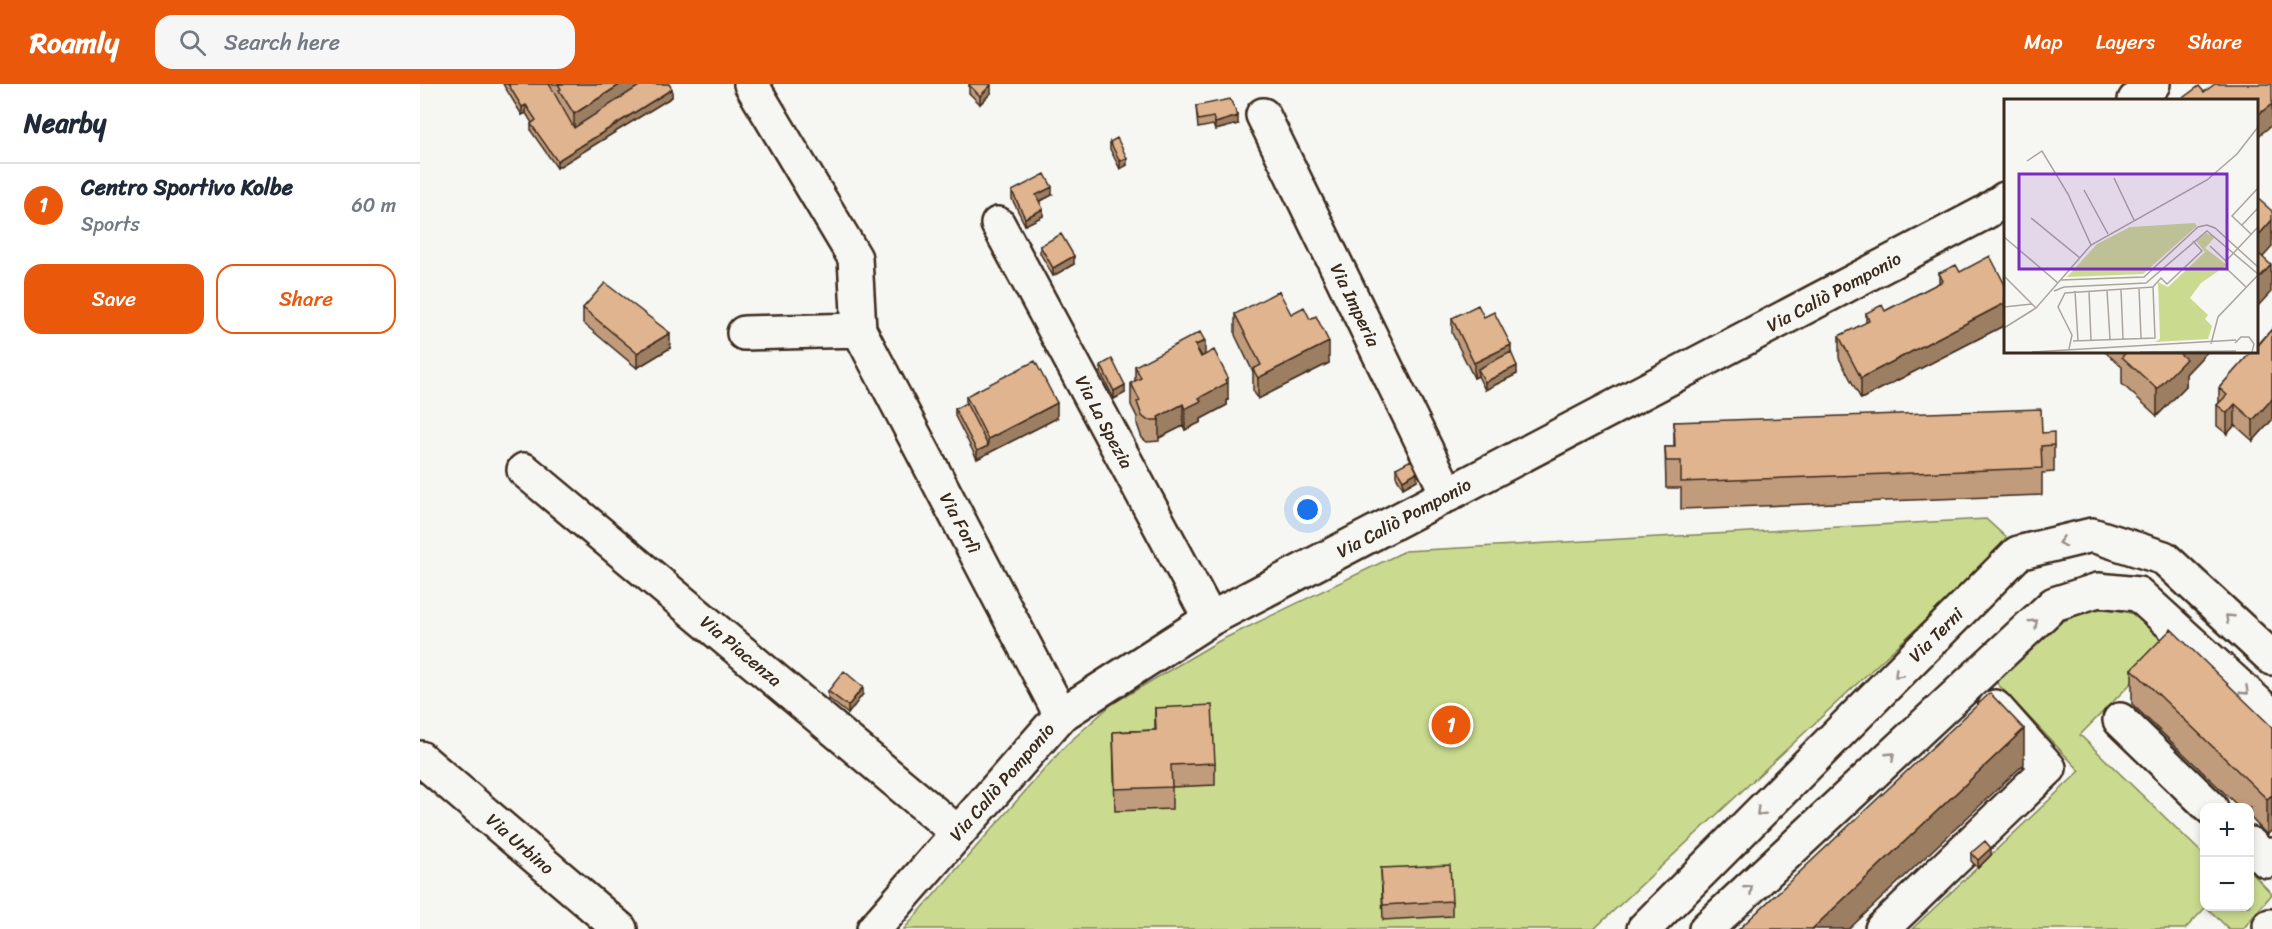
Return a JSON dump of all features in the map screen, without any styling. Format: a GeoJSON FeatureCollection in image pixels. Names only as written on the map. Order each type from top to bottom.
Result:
{"type":"FeatureCollection","features":[{"type":"Feature","properties":{"kind":"street","name":"Via Forlì"},"geometry":{"type":"LineString","coordinates":[[752,84],[855,258],[859,330],[1061,715]]}},
{"type":"Feature","properties":{"kind":"street"},"geometry":{"type":"LineString","coordinates":[[2135,99],[2153,84]]}},
{"type":"Feature","properties":{"kind":"street","name":"Via Imperia"},"geometry":{"type":"LineString","coordinates":[[1263,115],[1448,495]]}},
{"type":"Feature","properties":{"kind":"street","name":"Via Caliò Pomponio"},"geometry":{"type":"LineString","coordinates":[[874,929],[1061,715],[1210,620],[1986,212],[2004,200]]}},
{"type":"Feature","properties":{"kind":"street","name":"Via La Spezia"},"geometry":{"type":"LineString","coordinates":[[998,224],[1210,620]]}},
{"type":"Feature","properties":{"kind":"street"},"geometry":{"type":"LineString","coordinates":[[744,333],[859,330]]}},
{"type":"Feature","properties":{"kind":"street","name":"Via Piacenza"},"geometry":{"type":"LineString","coordinates":[[524,470],[958,833]]}},
{"type":"Feature","properties":{"kind":"street","name":"Via Terni"},"geometry":{"type":"LineString","coordinates":[[1644,929],[2018,553],[2092,534],[2164,558],[2272,658]]}},
{"type":"Feature","properties":{"kind":"street"},"geometry":{"type":"LineString","coordinates":[[1706,929],[2054,604],[2098,590],[2138,594],[2272,716]]}},
{"type":"Feature","properties":{"kind":"street"},"geometry":{"type":"LineString","coordinates":[[1882,929],[2049,768],[1972,681]]}},
{"type":"Feature","properties":{"kind":"street"},"geometry":{"type":"LineString","coordinates":[[2120,720],[2207,803]]}},
{"type":"Feature","properties":{"kind":"street","name":"Via Urbino"},"geometry":{"type":"LineString","coordinates":[[420,758],[620,929]]}},
{"type":"Feature","properties":{"kind":"street"},"geometry":{"type":"LineString","coordinates":[[2254,848],[2267,861],[2272,855]]}},
{"type":"Feature","properties":{"kind":"green space"},"geometry":{"type":"Polygon","coordinates":[[[1986,519],[2010,541],[1594,929],[904,929],[1065,746],[1112,704],[1219,641],[1405,551],[1986,519]]]}},
{"type":"Feature","properties":{"kind":"green space"},"geometry":{"type":"Polygon","coordinates":[[[2109,608],[2138,615],[2171,643],[2080,735],[2200,851],[2200,911],[2202,911],[2185,929],[1912,929],[2080,771],[1993,679],[2059,623],[2087,611],[2109,608]]]}},
{"type":"Feature","properties":{"kind":"green space"},"geometry":{"type":"Polygon","coordinates":[[[2254,875],[2272,894],[2243,929],[2229,929],[2210,911],[2254,911],[2254,875]]]}},
{"type":"Feature","properties":{"kind":"building"},"geometry":{"type":"Polygon","coordinates":[[[508,84],[549,84],[574,128],[642,84],[669,84],[672,89],[557,161],[531,124],[536,120],[526,105],[522,107],[508,84]]]}},
{"type":"Feature","properties":{"kind":"building"},"geometry":{"type":"Polygon","coordinates":[[[558,84],[621,84],[574,114],[559,90],[561,89],[558,84]]]}},
{"type":"Feature","properties":{"kind":"building"},"geometry":{"type":"Polygon","coordinates":[[[970,84],[989,84],[991,85],[980,96],[970,84]]]}},
{"type":"Feature","properties":{"kind":"building"},"geometry":{"type":"Polygon","coordinates":[[[2215,84],[2272,84],[2272,104],[2257,115],[2257,99],[2181,99],[2199,86],[2204,92],[2215,84]]]}},
{"type":"Feature","properties":{"kind":"building"},"geometry":{"type":"Polygon","coordinates":[[[1230,99],[1238,116],[1215,123],[1213,117],[1198,120],[1196,106],[1230,99]]]}},
{"type":"Feature","properties":{"kind":"building"},"geometry":{"type":"Polygon","coordinates":[[[1117,138],[1127,158],[1120,161],[1110,142],[1117,138]]]}},
{"type":"Feature","properties":{"kind":"building"},"geometry":{"type":"Polygon","coordinates":[[[1045,174],[1052,187],[1036,195],[1043,209],[1025,218],[1012,191],[1045,174]]]}},
{"type":"Feature","properties":{"kind":"building"},"geometry":{"type":"Polygon","coordinates":[[[2257,198],[2272,211],[2272,220],[2257,237],[2257,198]]]}},
{"type":"Feature","properties":{"kind":"building"},"geometry":{"type":"Polygon","coordinates":[[[1061,234],[1074,256],[1053,268],[1040,246],[1061,234]]]}},
{"type":"Feature","properties":{"kind":"building"},"geometry":{"type":"Polygon","coordinates":[[[2257,252],[2271,265],[2257,280],[2257,252]]]}},
{"type":"Feature","properties":{"kind":"building"},"geometry":{"type":"Polygon","coordinates":[[[1990,256],[2004,283],[2004,304],[1861,378],[1839,336],[1869,321],[1866,313],[1882,305],[1885,311],[1943,281],[1939,273],[1956,265],[1960,272],[1990,256]]]}},
{"type":"Feature","properties":{"kind":"building"},"geometry":{"type":"Polygon","coordinates":[[[605,283],[670,333],[637,353],[583,308],[605,283]]]}},
{"type":"Feature","properties":{"kind":"building"},"geometry":{"type":"Polygon","coordinates":[[[1279,291],[1291,314],[1304,307],[1310,319],[1316,316],[1329,342],[1258,378],[1253,369],[1261,365],[1235,314],[1279,291]]]}},
{"type":"Feature","properties":{"kind":"building"},"geometry":{"type":"Polygon","coordinates":[[[1478,305],[1484,317],[1494,312],[1511,345],[1474,363],[1452,318],[1478,305]]]}},
{"type":"Feature","properties":{"kind":"building"},"geometry":{"type":"Polygon","coordinates":[[[2272,329],[2272,399],[2253,420],[2235,404],[2227,413],[2217,405],[2227,395],[2219,388],[2251,352],[2257,352],[2257,347],[2272,329]]]}},
{"type":"Feature","properties":{"kind":"building"},"geometry":{"type":"Polygon","coordinates":[[[1200,332],[1205,341],[1195,345],[1201,357],[1214,350],[1228,378],[1225,380],[1227,383],[1199,398],[1201,401],[1185,409],[1183,404],[1158,417],[1159,420],[1147,420],[1142,416],[1137,402],[1140,401],[1131,383],[1141,378],[1135,366],[1200,332]]]}},
{"type":"Feature","properties":{"kind":"building"},"geometry":{"type":"Polygon","coordinates":[[[1511,352],[1517,366],[1485,382],[1478,369],[1511,352]]]}},
{"type":"Feature","properties":{"kind":"building"},"geometry":{"type":"Polygon","coordinates":[[[2126,352],[2182,352],[2180,354],[2186,359],[2157,389],[2122,357],[2126,352]]]}},
{"type":"Feature","properties":{"kind":"building"},"geometry":{"type":"Polygon","coordinates":[[[1112,359],[1125,385],[1114,391],[1101,365],[1112,359]]]}},
{"type":"Feature","properties":{"kind":"building"},"geometry":{"type":"Polygon","coordinates":[[[1035,361],[1057,403],[988,439],[966,396],[1035,361]]]}},
{"type":"Feature","properties":{"kind":"building"},"geometry":{"type":"Polygon","coordinates":[[[966,403],[988,446],[977,451],[955,409],[966,403]]]}},
{"type":"Feature","properties":{"kind":"building"},"geometry":{"type":"Polygon","coordinates":[[[2041,409],[2042,433],[2054,432],[2054,445],[2041,446],[2042,468],[1681,482],[1681,461],[1666,461],[1665,447],[1675,447],[1674,422],[2041,409]]]}},
{"type":"Feature","properties":{"kind":"building"},"geometry":{"type":"Polygon","coordinates":[[[1411,460],[1417,472],[1403,480],[1396,468],[1411,460]]]}},
{"type":"Feature","properties":{"kind":"building"},"geometry":{"type":"Polygon","coordinates":[[[2171,629],[2272,727],[2272,795],[2267,799],[2132,669],[2171,629]]]}},
{"type":"Feature","properties":{"kind":"building"},"geometry":{"type":"Polygon","coordinates":[[[844,671],[863,687],[848,706],[828,691],[844,671]]]}},
{"type":"Feature","properties":{"kind":"building"},"geometry":{"type":"Polygon","coordinates":[[[1990,693],[2024,729],[1812,929],[1739,929],[1990,693]]]}},
{"type":"Feature","properties":{"kind":"building"},"geometry":{"type":"Polygon","coordinates":[[[1212,705],[1215,763],[1171,765],[1172,787],[1115,789],[1113,732],[1156,730],[1155,708],[1212,705]]]}},
{"type":"Feature","properties":{"kind":"building"},"geometry":{"type":"Polygon","coordinates":[[[1985,841],[1991,848],[1978,860],[1971,853],[1985,841]]]}},
{"type":"Feature","properties":{"kind":"building"},"geometry":{"type":"Polygon","coordinates":[[[1450,865],[1452,901],[1383,905],[1381,868],[1450,865]]]}},
{"type":"Feature","properties":{"kind":"place","name":"Centro Sportivo Kolbe"},"geometry":{"type":"Point","coordinates":[1451,725]}}]}
